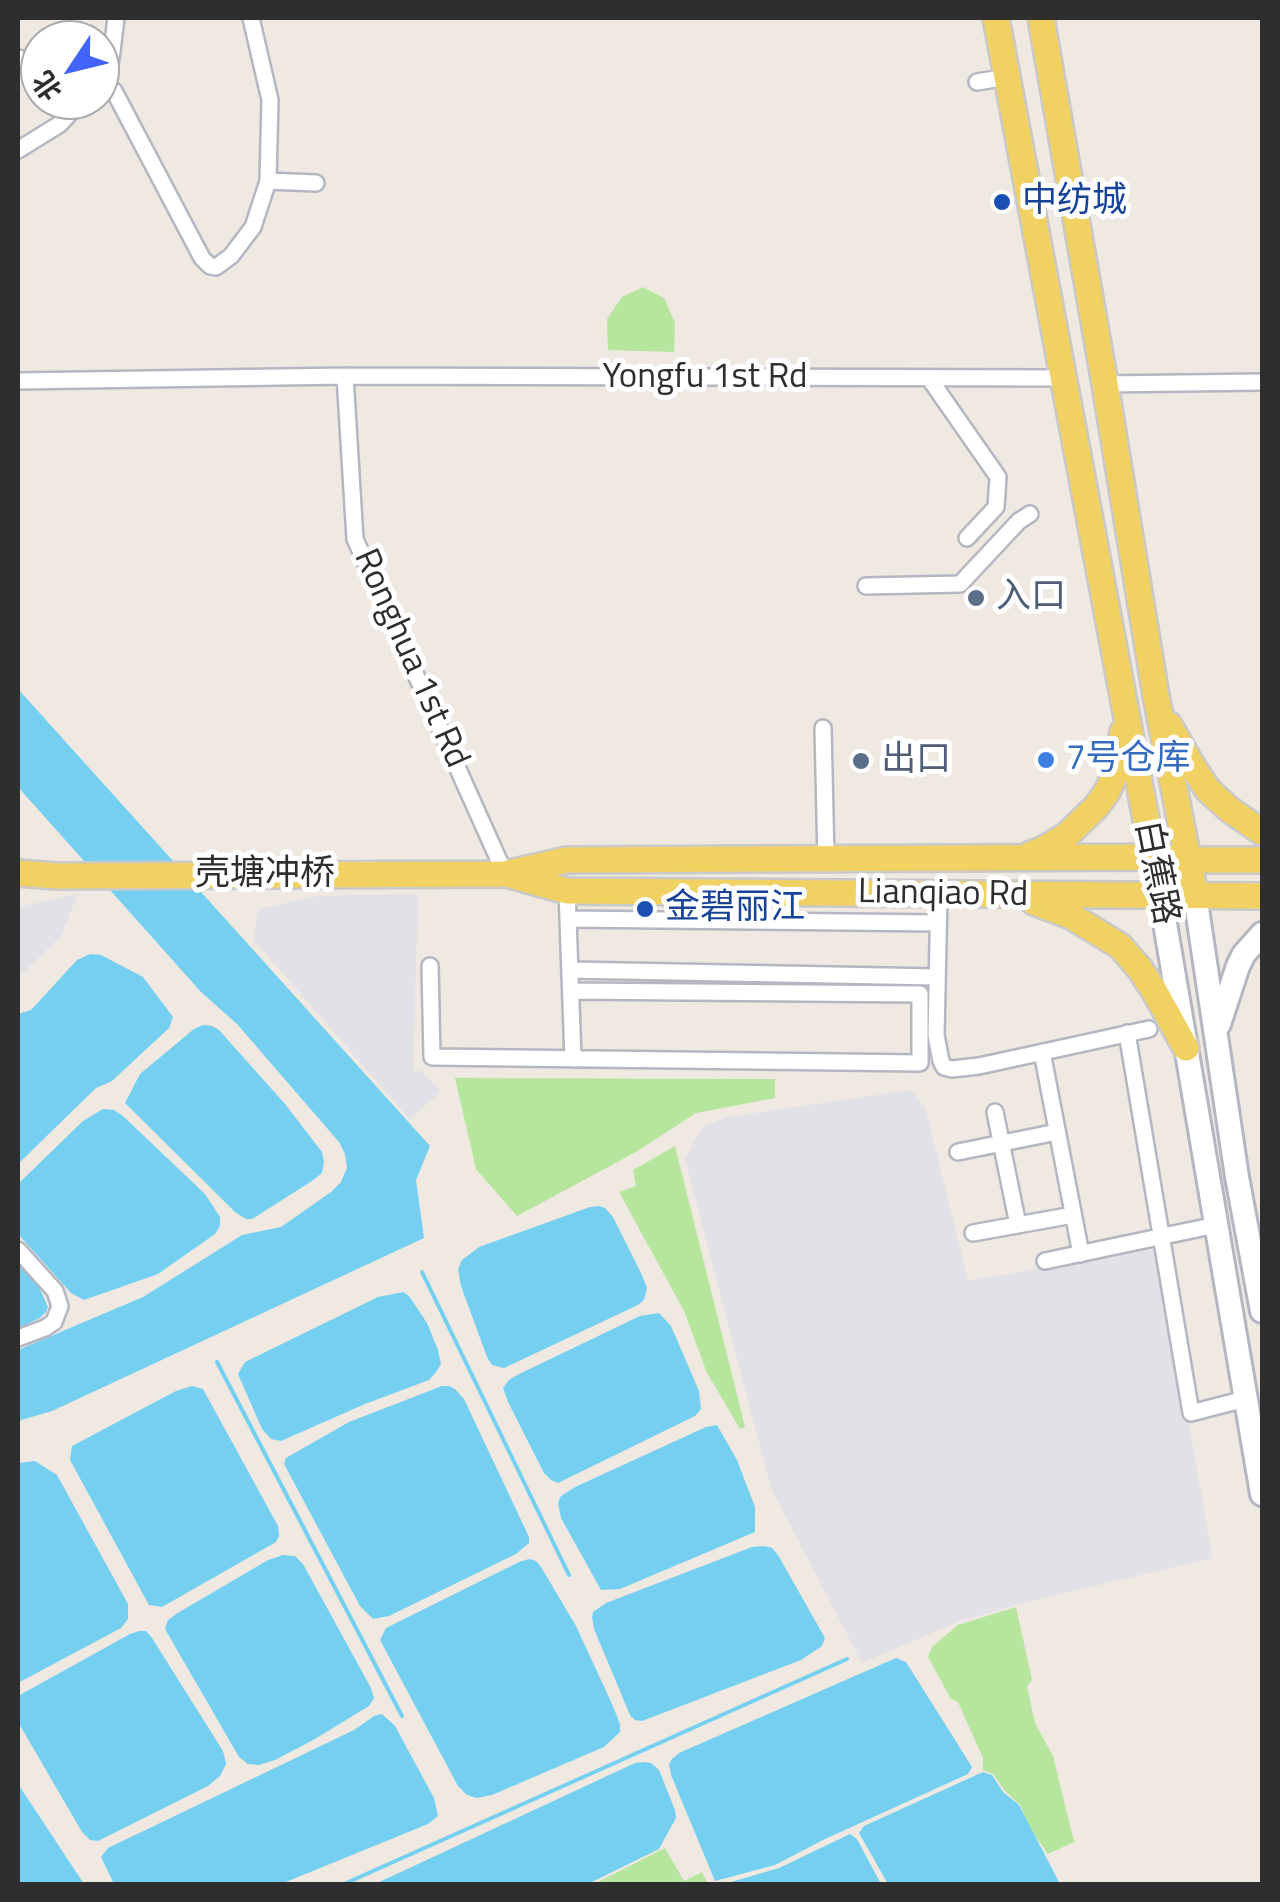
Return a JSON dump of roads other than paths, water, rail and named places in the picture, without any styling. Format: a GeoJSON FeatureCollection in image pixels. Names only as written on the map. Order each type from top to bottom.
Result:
{"type":"FeatureCollection","features":[{"type":"Feature","properties":{"kind":"main road","name":"白蕉路"},"geometry":{"type":"LineString","coordinates":[[996,18],[1160,894],[1262,1494]]}},
{"type":"Feature","properties":{"kind":"main road"},"geometry":{"type":"LineString","coordinates":[[1041,18],[1156,696],[1195,896],[1237,1176],[1262,1310]]}},
{"type":"Feature","properties":{"kind":"main road"},"geometry":{"type":"LineString","coordinates":[[1112,634],[1146,631]]}},
{"type":"Feature","properties":{"kind":"main road"},"geometry":{"type":"LineString","coordinates":[[1156,696],[1208,790],[1262,832]]}},
{"type":"Feature","properties":{"kind":"main road"},"geometry":{"type":"LineString","coordinates":[[1019,859],[1066,836],[1107,792],[1123,742],[1124,707]]}},
{"type":"Feature","properties":{"kind":"main road"},"geometry":{"type":"LineString","coordinates":[[969,895],[970,859]]}},
{"type":"Feature","properties":{"kind":"main road","name":"Lianqiao Rd"},"geometry":{"type":"LineString","coordinates":[[474,874],[505,874],[566,860],[1262,860]]}},
{"type":"Feature","properties":{"kind":"main road"},"geometry":{"type":"LineString","coordinates":[[18,873],[56,876]]}},
{"type":"Feature","properties":{"kind":"main road","name":"壳塘冲桥"},"geometry":{"type":"LineString","coordinates":[[56,876],[474,874]]}},
{"type":"Feature","properties":{"kind":"main road","name":"Lianqiao Rd"},"geometry":{"type":"LineString","coordinates":[[505,874],[567,891],[1262,896]]}},
{"type":"Feature","properties":{"kind":"main road"},"geometry":{"type":"LineString","coordinates":[[18,881],[56,876]]}},
{"type":"Feature","properties":{"kind":"main road"},"geometry":{"type":"LineString","coordinates":[[1010,896],[1072,916],[1120,946],[1140,968],[1186,1048]]}},
{"type":"Feature","properties":{"kind":"main road"},"geometry":{"type":"LineString","coordinates":[[1217,1042],[1220,1015],[1238,966],[1262,934]]}},
{"type":"Feature","properties":{"kind":"street"},"geometry":{"type":"LineString","coordinates":[[120,102],[202,258],[216,267],[231,256],[252,226],[268,181],[270,100],[251,18]]}},
{"type":"Feature","properties":{"kind":"street"},"geometry":{"type":"LineString","coordinates":[[978,82],[1007,77]]}},
{"type":"Feature","properties":{"kind":"street"},"geometry":{"type":"LineString","coordinates":[[18,150],[64,120]]}},
{"type":"Feature","properties":{"kind":"street"},"geometry":{"type":"LineString","coordinates":[[268,181],[316,183]]}},
{"type":"Feature","properties":{"kind":"street","name":"Yongfu 1st Rd"},"geometry":{"type":"LineString","coordinates":[[18,381],[346,376],[1064,378]]}},
{"type":"Feature","properties":{"kind":"street","name":"Ronghua 1st Rd"},"geometry":{"type":"LineString","coordinates":[[346,376],[356,539],[505,874]]}},
{"type":"Feature","properties":{"kind":"street"},"geometry":{"type":"LineString","coordinates":[[929,378],[998,477],[996,507],[967,538]]}},
{"type":"Feature","properties":{"kind":"street"},"geometry":{"type":"LineString","coordinates":[[1105,384],[1262,382]]}},
{"type":"Feature","properties":{"kind":"street"},"geometry":{"type":"LineString","coordinates":[[866,586],[960,584],[1030,514]]}},
{"type":"Feature","properties":{"kind":"street"},"geometry":{"type":"LineString","coordinates":[[823,728],[826,860]]}},
{"type":"Feature","properties":{"kind":"street"},"geometry":{"type":"LineString","coordinates":[[567,891],[573,1059]]}},
{"type":"Feature","properties":{"kind":"street"},"geometry":{"type":"LineString","coordinates":[[939,895],[936,1035],[944,1067],[952,1070],[979,1066],[1149,1029]]}},
{"type":"Feature","properties":{"kind":"street"},"geometry":{"type":"LineString","coordinates":[[568,919],[938,923]]}},
{"type":"Feature","properties":{"kind":"street"},"geometry":{"type":"LineString","coordinates":[[430,966],[432,1057],[920,1064],[920,994],[571,990]]}},
{"type":"Feature","properties":{"kind":"street"},"geometry":{"type":"LineString","coordinates":[[570,970],[938,977]]}},
{"type":"Feature","properties":{"kind":"street"},"geometry":{"type":"LineString","coordinates":[[1127,1034],[1192,1413],[1245,1399]]}},
{"type":"Feature","properties":{"kind":"street"},"geometry":{"type":"LineString","coordinates":[[1042,1052],[1080,1254]]}},
{"type":"Feature","properties":{"kind":"street"},"geometry":{"type":"LineString","coordinates":[[994,1112],[1018,1225]]}},
{"type":"Feature","properties":{"kind":"street"},"geometry":{"type":"LineString","coordinates":[[958,1152],[1057,1132]]}},
{"type":"Feature","properties":{"kind":"street"},"geometry":{"type":"LineString","coordinates":[[973,1233],[1073,1215]]}},
{"type":"Feature","properties":{"kind":"street"},"geometry":{"type":"LineString","coordinates":[[1045,1261],[1216,1225]]}},
{"type":"Feature","properties":{"kind":"street"},"geometry":{"type":"LineString","coordinates":[[18,1250],[60,1301],[60,1312],[54,1322],[18,1338]]}},
{"type":"Feature","properties":{"kind":"water"},"geometry":{"type":"Polygon","coordinates":[[[18,689],[430,1146],[416,1180],[424,1238],[52,1411],[18,1421],[18,1350],[143,1297],[242,1235],[281,1227],[331,1192],[347,1168],[339,1142],[237,1024],[201,992],[18,787],[18,689]]]}},
{"type":"Feature","properties":{"kind":"water"},"geometry":{"type":"Polygon","coordinates":[[[90,954],[101,955],[143,977],[173,1017],[169,1028],[112,1081],[96,1088],[18,1164],[18,1014],[31,1010],[77,960],[90,954]]]}},
{"type":"Feature","properties":{"kind":"water"},"geometry":{"type":"Polygon","coordinates":[[[203,1025],[219,1030],[322,1152],[322,1173],[252,1219],[235,1212],[125,1103],[140,1074],[203,1025]]]}},
{"type":"Feature","properties":{"kind":"water"},"geometry":{"type":"Polygon","coordinates":[[[103,1109],[123,1116],[205,1194],[220,1217],[220,1226],[215,1234],[158,1274],[84,1300],[71,1293],[18,1234],[18,1184],[83,1121],[103,1109]]]}},
{"type":"Feature","properties":{"kind":"water"},"geometry":{"type":"Polygon","coordinates":[[[599,1206],[613,1217],[641,1273],[647,1288],[644,1300],[504,1368],[492,1365],[461,1286],[458,1269],[462,1260],[479,1247],[599,1206]]]}},
{"type":"Feature","properties":{"kind":"water"},"geometry":{"type":"Polygon","coordinates":[[[18,1264],[38,1285],[48,1307],[40,1318],[18,1328],[18,1264]]]}},
{"type":"Feature","properties":{"kind":"water"},"geometry":{"type":"Polygon","coordinates":[[[403,1292],[427,1323],[438,1350],[441,1364],[429,1380],[281,1441],[271,1439],[262,1429],[238,1374],[245,1362],[378,1297],[403,1292]]]}},
{"type":"Feature","properties":{"kind":"water"},"geometry":{"type":"Polygon","coordinates":[[[659,1313],[671,1326],[699,1391],[701,1409],[695,1416],[558,1483],[551,1480],[503,1388],[517,1375],[640,1316],[659,1313]]]}},
{"type":"Feature","properties":{"kind":"water"},"geometry":{"type":"Polygon","coordinates":[[[192,1386],[203,1389],[278,1526],[279,1536],[276,1542],[162,1607],[149,1605],[70,1460],[72,1446],[192,1386]]]}},
{"type":"Feature","properties":{"kind":"water"},"geometry":{"type":"Polygon","coordinates":[[[442,1386],[455,1389],[464,1399],[529,1543],[516,1554],[389,1616],[373,1619],[360,1606],[284,1464],[286,1458],[349,1422],[442,1386]]]}},
{"type":"Feature","properties":{"kind":"water"},"geometry":{"type":"Polygon","coordinates":[[[717,1425],[737,1460],[755,1507],[755,1532],[620,1589],[601,1590],[561,1518],[561,1496],[717,1425]]]}},
{"type":"Feature","properties":{"kind":"water"},"geometry":{"type":"Polygon","coordinates":[[[35,1461],[57,1475],[128,1604],[128,1619],[121,1628],[18,1683],[18,1463],[35,1461]]]}},
{"type":"Feature","properties":{"kind":"water"},"geometry":{"type":"Polygon","coordinates":[[[764,1546],[778,1555],[825,1638],[822,1646],[801,1660],[642,1721],[635,1720],[594,1629],[593,1612],[606,1603],[752,1547],[764,1546]]]}},
{"type":"Feature","properties":{"kind":"water"},"geometry":{"type":"Polygon","coordinates":[[[283,1555],[295,1556],[303,1564],[374,1698],[369,1706],[275,1760],[248,1764],[239,1757],[165,1629],[176,1614],[283,1555]]]}},
{"type":"Feature","properties":{"kind":"water"},"geometry":{"type":"Polygon","coordinates":[[[529,1559],[541,1567],[576,1626],[612,1704],[620,1732],[604,1747],[477,1798],[458,1786],[380,1640],[386,1628],[529,1559]]]}},
{"type":"Feature","properties":{"kind":"water"},"geometry":{"type":"Polygon","coordinates":[[[139,1631],[146,1631],[152,1638],[223,1751],[226,1764],[208,1786],[98,1841],[90,1840],[18,1722],[18,1696],[139,1631]]]}},
{"type":"Feature","properties":{"kind":"water"},"geometry":{"type":"Polygon","coordinates":[[[896,1658],[906,1662],[972,1767],[968,1774],[775,1865],[715,1881],[671,1775],[672,1759],[896,1658]]]}},
{"type":"Feature","properties":{"kind":"water"},"geometry":{"type":"Polygon","coordinates":[[[382,1714],[395,1726],[434,1798],[438,1816],[428,1824],[281,1884],[114,1884],[101,1857],[108,1848],[382,1714]]]}},
{"type":"Feature","properties":{"kind":"water"},"geometry":{"type":"Polygon","coordinates":[[[644,1762],[659,1770],[676,1818],[659,1849],[588,1884],[375,1884],[635,1763],[644,1762]]]}},
{"type":"Feature","properties":{"kind":"water"},"geometry":{"type":"Polygon","coordinates":[[[983,1772],[992,1775],[1003,1792],[1019,1805],[1060,1884],[888,1884],[859,1833],[864,1826],[983,1772]]]}},
{"type":"Feature","properties":{"kind":"water"},"geometry":{"type":"Polygon","coordinates":[[[18,1784],[84,1884],[18,1884],[18,1784]]]}},
{"type":"Feature","properties":{"kind":"water"},"geometry":{"type":"Polygon","coordinates":[[[850,1834],[857,1839],[881,1884],[724,1884],[779,1868],[850,1834]]]}},
{"type":"Feature","properties":{"kind":"waterway"},"geometry":{"type":"LineString","coordinates":[[422,1272],[569,1575]]}},
{"type":"Feature","properties":{"kind":"waterway"},"geometry":{"type":"LineString","coordinates":[[217,1362],[402,1716]]}},
{"type":"Feature","properties":{"kind":"waterway"},"geometry":{"type":"LineString","coordinates":[[344,1884],[847,1659]]}},
{"type":"Feature","properties":{"kind":"place","name":"中纺城"},"geometry":{"type":"Point","coordinates":[1002,202]}},
{"type":"Feature","properties":{"kind":"place","name":"入口"},"geometry":{"type":"Point","coordinates":[976,598]}},
{"type":"Feature","properties":{"kind":"place","name":"7号仓库"},"geometry":{"type":"Point","coordinates":[1046,760]}},
{"type":"Feature","properties":{"kind":"place","name":"出口"},"geometry":{"type":"Point","coordinates":[861,761]}},
{"type":"Feature","properties":{"kind":"place","name":"金碧丽江"},"geometry":{"type":"Point","coordinates":[645,909]}}]}
